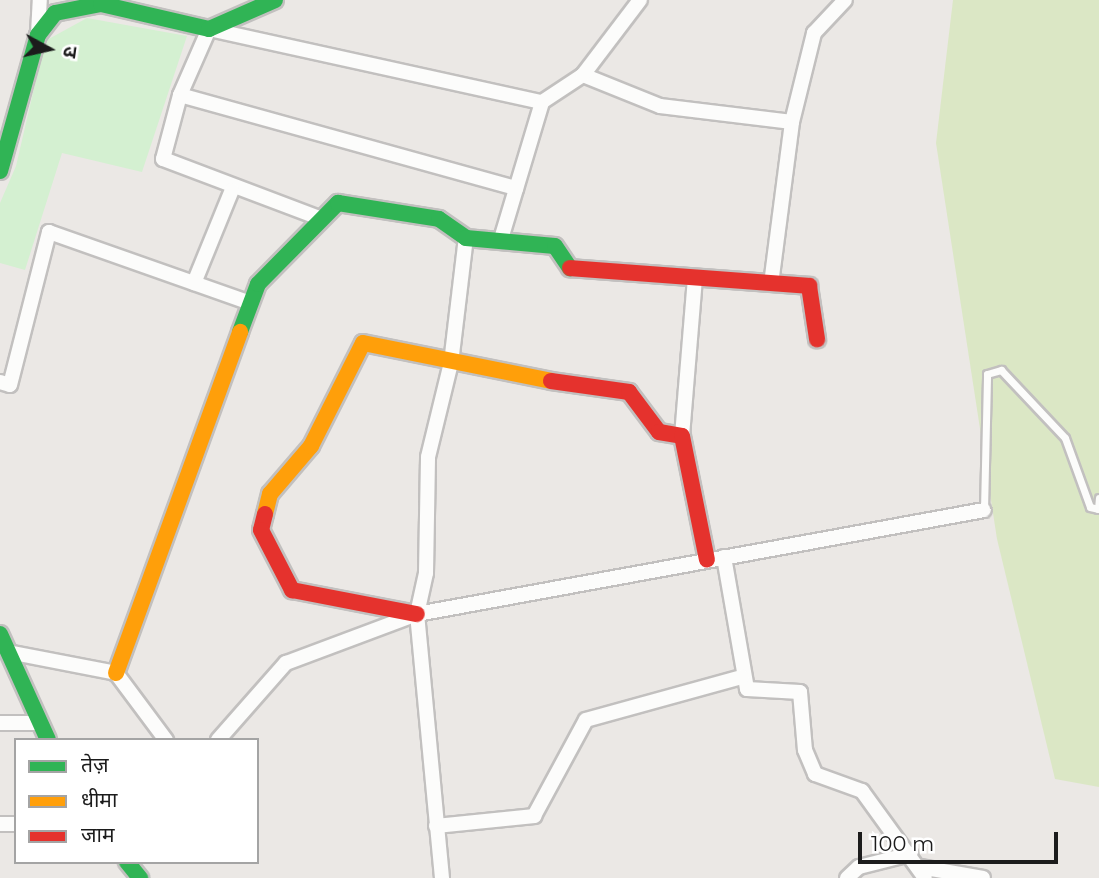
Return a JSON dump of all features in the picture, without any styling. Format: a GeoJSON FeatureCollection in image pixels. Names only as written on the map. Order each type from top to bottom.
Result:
{"type":"FeatureCollection","features":[{"type":"Feature","properties":{"kind":"street"},"geometry":{"type":"LineString","coordinates":[[0,171],[38,35],[40,0]]}},
{"type":"Feature","properties":{"kind":"street"},"geometry":{"type":"LineString","coordinates":[[275,0],[209,29],[180,95],[163,159],[232,190],[322,219]]}},
{"type":"Feature","properties":{"kind":"street"},"geometry":{"type":"LineString","coordinates":[[501,239],[542,102],[583,75],[640,0]]}},
{"type":"Feature","properties":{"kind":"street"},"geometry":{"type":"LineString","coordinates":[[771,284],[792,122],[814,33],[845,0]]}},
{"type":"Feature","properties":{"kind":"street"},"geometry":{"type":"LineString","coordinates":[[38,35],[64,9],[96,2],[542,102]]}},
{"type":"Feature","properties":{"kind":"street"},"geometry":{"type":"LineString","coordinates":[[583,75],[673,108],[792,122]]}},
{"type":"Feature","properties":{"kind":"street"},"geometry":{"type":"LineString","coordinates":[[180,95],[516,188]]}},
{"type":"Feature","properties":{"kind":"street"},"geometry":{"type":"LineString","coordinates":[[194,283],[232,190]]}},
{"type":"Feature","properties":{"kind":"street"},"geometry":{"type":"LineString","coordinates":[[116,673],[258,284],[338,203],[439,219],[466,238],[501,239],[555,246],[570,269],[809,286],[817,340]]}},
{"type":"Feature","properties":{"kind":"street"},"geometry":{"type":"LineString","coordinates":[[0,382],[10,385],[49,232],[251,303]]}},
{"type":"Feature","properties":{"kind":"street"},"geometry":{"type":"LineString","coordinates":[[442,878],[417,614],[426,573],[428,457],[451,363],[466,238]]}},
{"type":"Feature","properties":{"kind":"street"},"geometry":{"type":"LineString","coordinates":[[695,278],[682,436],[706,560]]}},
{"type":"Feature","properties":{"kind":"street"},"geometry":{"type":"LineString","coordinates":[[417,614],[292,590],[261,530],[271,494],[310,446],[363,343],[451,363],[629,392],[659,432],[682,436]]}},
{"type":"Feature","properties":{"kind":"street"},"geometry":{"type":"LineString","coordinates":[[220,738],[286,663],[417,614],[984,510]]}},
{"type":"Feature","properties":{"kind":"street"},"geometry":{"type":"LineString","coordinates":[[724,557],[742,677],[747,689],[800,692],[805,750],[815,774],[862,791],[922,873],[983,878]]}},
{"type":"Feature","properties":{"kind":"street"},"geometry":{"type":"LineString","coordinates":[[0,634],[47,738]]}},
{"type":"Feature","properties":{"kind":"street"},"geometry":{"type":"LineString","coordinates":[[8,652],[116,673],[165,738]]}},
{"type":"Feature","properties":{"kind":"street"},"geometry":{"type":"LineString","coordinates":[[436,826],[534,816],[586,720],[742,677]]}},
{"type":"Feature","properties":{"kind":"street"},"geometry":{"type":"LineString","coordinates":[[0,723],[38,723]]}},
{"type":"Feature","properties":{"kind":"street"},"geometry":{"type":"LineString","coordinates":[[847,878],[859,867],[910,854]]}},
{"type":"Feature","properties":{"kind":"street"},"geometry":{"type":"LineString","coordinates":[[129,864],[140,878]]}},
{"type":"Feature","properties":{"kind":"lane"},"geometry":{"type":"LineString","coordinates":[[984,510],[987,373],[1001,370],[1065,438],[1090,507],[1098,509],[1099,498]]}},
{"type":"Feature","properties":{"kind":"green space"},"geometry":{"type":"Polygon","coordinates":[[[953,0],[1099,0],[1099,787],[1055,779],[997,539],[936,143],[953,0]]]}},
{"type":"Feature","properties":{"kind":"green space"},"geometry":{"type":"Polygon","coordinates":[[[87,18],[187,36],[142,172],[62,153],[25,270],[0,263],[0,203],[16,166],[45,41],[87,18]]]}},
{"type":"Feature","properties":{"kind":"traffic: fast"},"geometry":{"type":"LineString","coordinates":[[0,171],[38,35],[55,13],[101,4],[209,29],[275,0]]}},
{"type":"Feature","properties":{"kind":"traffic: fast"},"geometry":{"type":"LineString","coordinates":[[240,332],[258,284],[338,203],[439,219],[466,238],[555,246],[570,268]]}},
{"type":"Feature","properties":{"kind":"traffic: fast"},"geometry":{"type":"LineString","coordinates":[[0,634],[47,738]]}},
{"type":"Feature","properties":{"kind":"traffic: fast"},"geometry":{"type":"LineString","coordinates":[[129,864],[140,878]]}},
{"type":"Feature","properties":{"kind":"traffic: slow"},"geometry":{"type":"LineString","coordinates":[[116,673],[240,332]]}},
{"type":"Feature","properties":{"kind":"traffic: slow"},"geometry":{"type":"LineString","coordinates":[[265,514],[270,494],[311,446],[363,343],[551,381]]}},
{"type":"Feature","properties":{"kind":"traffic: jam"},"geometry":{"type":"LineString","coordinates":[[570,268],[809,286],[817,339]]}},
{"type":"Feature","properties":{"kind":"traffic: jam"},"geometry":{"type":"LineString","coordinates":[[551,381],[629,392],[659,432],[682,436],[707,560]]}},
{"type":"Feature","properties":{"kind":"traffic: jam"},"geometry":{"type":"LineString","coordinates":[[265,514],[261,530],[292,590],[417,614]]}}]}
